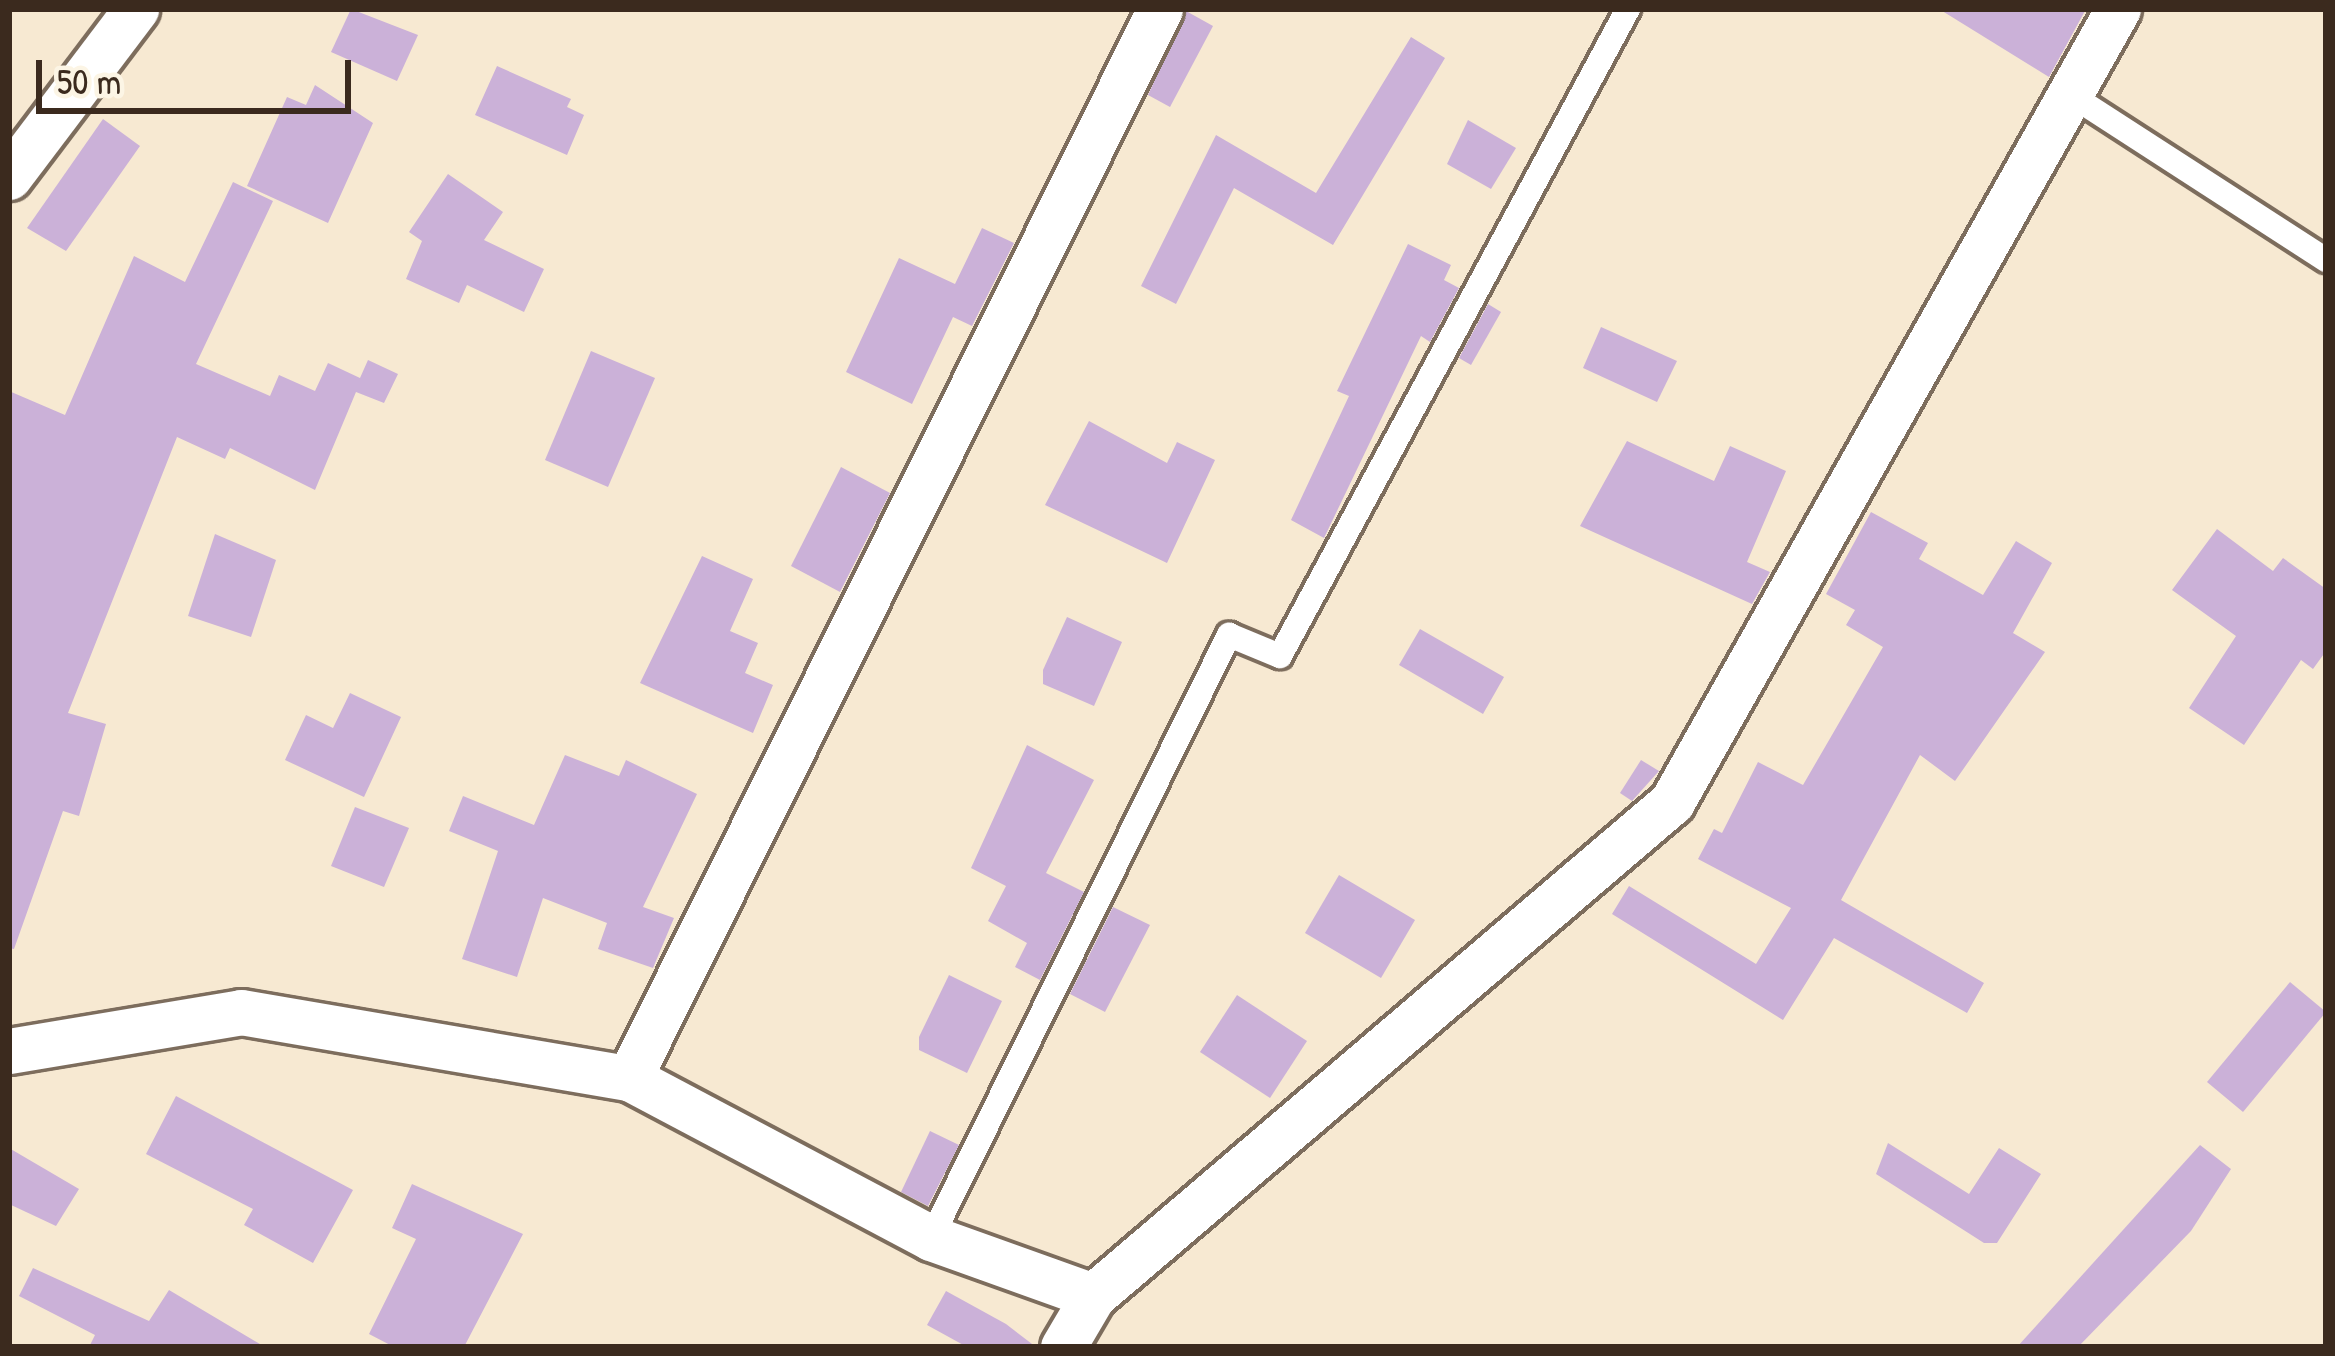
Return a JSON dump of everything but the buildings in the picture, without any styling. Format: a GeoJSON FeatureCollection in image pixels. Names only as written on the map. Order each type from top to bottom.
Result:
{"type":"FeatureCollection","features":[{"type":"Feature","properties":{"kind":"street"},"geometry":{"type":"LineString","coordinates":[[9,176],[136,9]]}},
{"type":"Feature","properties":{"kind":"street"},"geometry":{"type":"LineString","coordinates":[[629,1078],[1160,9]]}},
{"type":"Feature","properties":{"kind":"street"},"geometry":{"type":"LineString","coordinates":[[1063,1347],[1093,1296],[1672,802],[2118,9]]}},
{"type":"Feature","properties":{"kind":"street"},"geometry":{"type":"LineString","coordinates":[[9,1051],[241,1012],[629,1078],[932,1238],[1093,1296]]}},
{"type":"Feature","properties":{"kind":"lane"},"geometry":{"type":"LineString","coordinates":[[932,1238],[1229,635],[1280,656],[1628,9]]}},
{"type":"Feature","properties":{"kind":"lane"},"geometry":{"type":"LineString","coordinates":[[2071,95],[2326,260]]}}]}
